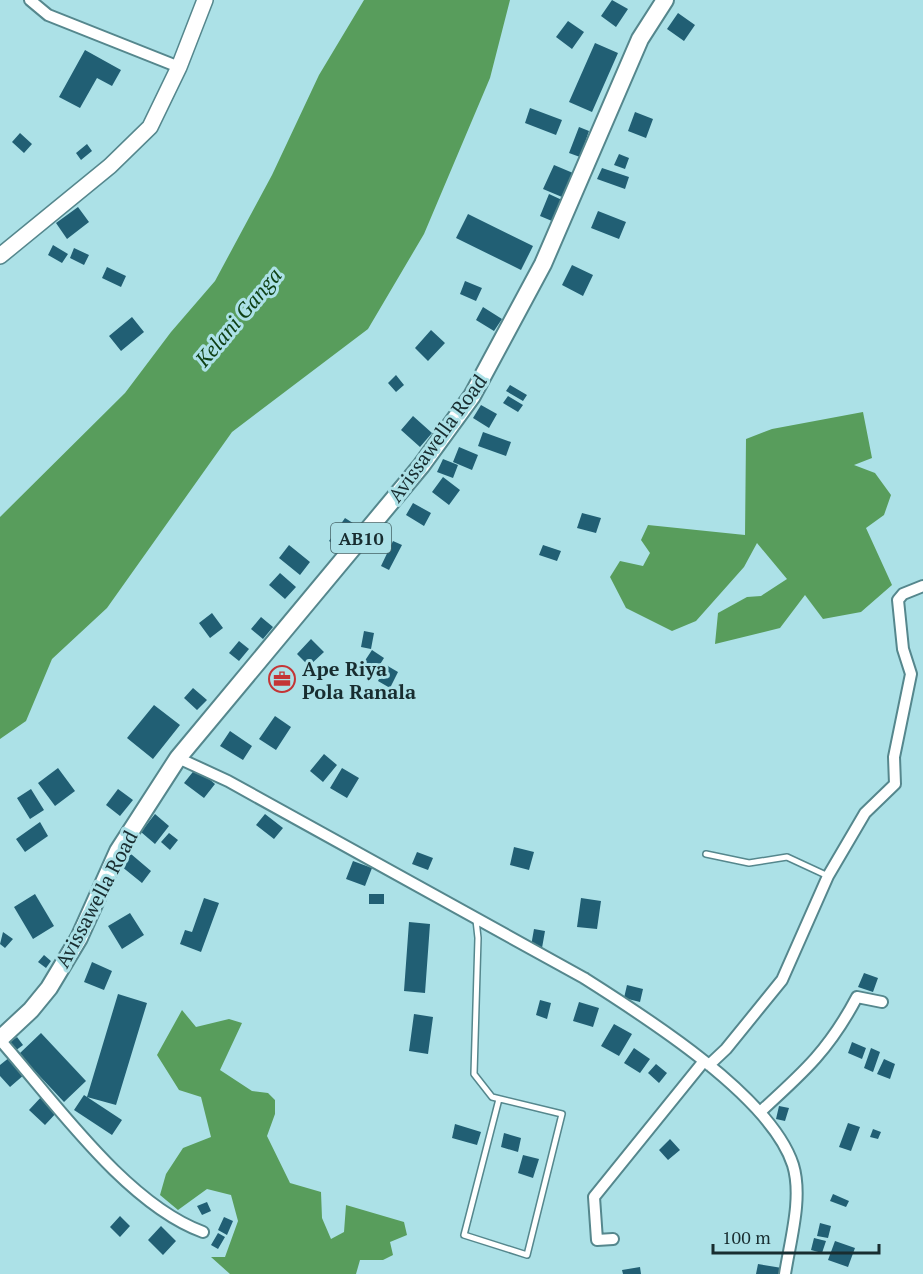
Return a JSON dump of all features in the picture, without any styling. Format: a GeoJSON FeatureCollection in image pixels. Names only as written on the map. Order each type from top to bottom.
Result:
{"type":"FeatureCollection","features":[{"type":"Feature","properties":{"kind":"main road","name":"Avissawella Road"},"geometry":{"type":"LineString","coordinates":[[0,1039],[31,1010],[49,988],[79,938],[118,851],[178,758],[421,466],[472,396],[543,264],[640,39],[665,0]]}},
{"type":"Feature","properties":{"kind":"street"},"geometry":{"type":"LineString","coordinates":[[30,0],[48,15],[179,67]]}},
{"type":"Feature","properties":{"kind":"street"},"geometry":{"type":"LineString","coordinates":[[0,256],[110,166],[150,127],[179,67],[205,0]]}},
{"type":"Feature","properties":{"kind":"street"},"geometry":{"type":"LineString","coordinates":[[613,1239],[597,1240],[594,1197],[706,1063],[726,1048],[782,980],[828,876],[865,813],[895,784],[894,757],[911,674],[903,650],[898,600],[903,594],[923,586]]}},
{"type":"Feature","properties":{"kind":"street"},"geometry":{"type":"LineString","coordinates":[[178,758],[228,781],[594,984],[640,1013],[706,1063],[760,1112],[793,1164],[797,1189],[785,1274]]}},
{"type":"Feature","properties":{"kind":"street"},"geometry":{"type":"LineString","coordinates":[[760,1112],[812,1066],[838,1032],[857,997],[882,1002]]}},
{"type":"Feature","properties":{"kind":"street"},"geometry":{"type":"LineString","coordinates":[[0,1039],[128,1185],[183,1224],[203,1232]]}},
{"type":"Feature","properties":{"kind":"lane"},"geometry":{"type":"LineString","coordinates":[[706,854],[749,863],[787,858],[828,876]]}},
{"type":"Feature","properties":{"kind":"lane"},"geometry":{"type":"LineString","coordinates":[[476,920],[478,938],[474,1074],[492,1097],[562,1114],[527,1255],[464,1235],[499,1100]]}},
{"type":"Feature","properties":{"kind":"water","name":"Kelani Ganga"},"geometry":{"type":"Polygon","coordinates":[[[364,0],[510,0],[490,78],[424,234],[368,329],[232,432],[107,608],[52,659],[26,721],[0,739],[0,517],[125,393],[171,332],[215,281],[272,175],[319,75],[364,0]]]}},
{"type":"Feature","properties":{"kind":"water"},"geometry":{"type":"Polygon","coordinates":[[[863,412],[872,458],[854,465],[875,473],[891,495],[884,515],[866,528],[892,585],[861,612],[823,619],[805,595],[780,628],[715,644],[718,613],[747,597],[761,596],[787,579],[757,543],[744,567],[696,621],[672,631],[626,608],[610,577],[620,561],[643,566],[650,553],[641,540],[648,525],[745,535],[746,439],[772,429],[863,412]]]}},
{"type":"Feature","properties":{"kind":"water"},"geometry":{"type":"Polygon","coordinates":[[[182,1010],[196,1027],[229,1019],[242,1023],[220,1070],[252,1091],[268,1093],[275,1100],[275,1114],[267,1136],[290,1183],[321,1192],[322,1218],[331,1239],[344,1232],[346,1205],[404,1222],[407,1235],[390,1242],[393,1255],[383,1260],[360,1260],[356,1274],[230,1274],[211,1257],[225,1257],[238,1221],[231,1195],[207,1189],[178,1210],[160,1195],[166,1174],[183,1148],[211,1137],[201,1097],[179,1090],[157,1055],[182,1010]]]}},
{"type":"Feature","properties":{"kind":"building"},"geometry":{"type":"Polygon","coordinates":[[[612,0],[628,9],[616,27],[601,16],[612,0]]]}},
{"type":"Feature","properties":{"kind":"building"},"geometry":{"type":"Polygon","coordinates":[[[678,13],[695,25],[684,41],[667,29],[678,13]]]}},
{"type":"Feature","properties":{"kind":"building"},"geometry":{"type":"Polygon","coordinates":[[[568,21],[584,32],[572,49],[556,37],[568,21]]]}},
{"type":"Feature","properties":{"kind":"building"},"geometry":{"type":"Polygon","coordinates":[[[595,43],[618,53],[592,112],[569,102],[595,43]]]}},
{"type":"Feature","properties":{"kind":"building"},"geometry":{"type":"Polygon","coordinates":[[[85,50],[121,70],[112,86],[97,78],[80,108],[59,97],[85,50]]]}},
{"type":"Feature","properties":{"kind":"building"},"geometry":{"type":"Polygon","coordinates":[[[530,108],[562,120],[556,135],[525,123],[530,108]]]}},
{"type":"Feature","properties":{"kind":"building"},"geometry":{"type":"Polygon","coordinates":[[[635,112],[653,119],[646,138],[628,131],[635,112]]]}},
{"type":"Feature","properties":{"kind":"building"},"geometry":{"type":"Polygon","coordinates":[[[579,127],[589,131],[580,157],[569,153],[579,127]]]}},
{"type":"Feature","properties":{"kind":"building"},"geometry":{"type":"Polygon","coordinates":[[[20,133],[32,144],[24,153],[12,142],[20,133]]]}},
{"type":"Feature","properties":{"kind":"building"},"geometry":{"type":"Polygon","coordinates":[[[87,144],[92,151],[81,160],[76,153],[87,144]]]}},
{"type":"Feature","properties":{"kind":"building"},"geometry":{"type":"Polygon","coordinates":[[[619,154],[629,158],[625,169],[614,165],[619,154]]]}},
{"type":"Feature","properties":{"kind":"building"},"geometry":{"type":"Polygon","coordinates":[[[554,165],[573,173],[562,197],[543,189],[554,165]]]}},
{"type":"Feature","properties":{"kind":"building"},"geometry":{"type":"Polygon","coordinates":[[[602,168],[629,177],[625,189],[597,179],[602,168]]]}},
{"type":"Feature","properties":{"kind":"building"},"geometry":{"type":"Polygon","coordinates":[[[549,194],[562,200],[552,221],[540,216],[549,194]]]}},
{"type":"Feature","properties":{"kind":"building"},"geometry":{"type":"Polygon","coordinates":[[[78,207],[89,222],[67,239],[56,223],[78,207]]]}},
{"type":"Feature","properties":{"kind":"building"},"geometry":{"type":"Polygon","coordinates":[[[598,211],[626,222],[619,239],[591,228],[598,211]]]}},
{"type":"Feature","properties":{"kind":"building"},"geometry":{"type":"Polygon","coordinates":[[[468,214],[533,246],[521,270],[456,238],[468,214]]]}},
{"type":"Feature","properties":{"kind":"building"},"geometry":{"type":"Polygon","coordinates":[[[53,245],[68,254],[62,263],[48,255],[53,245]]]}},
{"type":"Feature","properties":{"kind":"building"},"geometry":{"type":"Polygon","coordinates":[[[74,248],[89,255],[84,265],[70,258],[74,248]]]}},
{"type":"Feature","properties":{"kind":"building"},"geometry":{"type":"Polygon","coordinates":[[[572,265],[593,275],[583,296],[562,285],[572,265]]]}},
{"type":"Feature","properties":{"kind":"building"},"geometry":{"type":"Polygon","coordinates":[[[107,267],[126,276],[121,287],[102,278],[107,267]]]}},
{"type":"Feature","properties":{"kind":"building"},"geometry":{"type":"Polygon","coordinates":[[[465,281],[482,288],[476,301],[460,294],[465,281]]]}},
{"type":"Feature","properties":{"kind":"building"},"geometry":{"type":"Polygon","coordinates":[[[483,307],[502,319],[494,331],[476,320],[483,307]]]}},
{"type":"Feature","properties":{"kind":"building"},"geometry":{"type":"Polygon","coordinates":[[[132,317],[144,332],[121,351],[109,336],[132,317]]]}},
{"type":"Feature","properties":{"kind":"building"},"geometry":{"type":"Polygon","coordinates":[[[431,330],[445,343],[428,361],[415,348],[431,330]]]}},
{"type":"Feature","properties":{"kind":"building"},"geometry":{"type":"Polygon","coordinates":[[[396,375],[404,385],[396,392],[388,383],[396,375]]]}},
{"type":"Feature","properties":{"kind":"building"},"geometry":{"type":"Polygon","coordinates":[[[510,385],[527,395],[523,401],[506,391],[510,385]]]}},
{"type":"Feature","properties":{"kind":"building"},"geometry":{"type":"Polygon","coordinates":[[[508,396],[523,405],[518,412],[503,403],[508,396]]]}},
{"type":"Feature","properties":{"kind":"building"},"geometry":{"type":"Polygon","coordinates":[[[481,405],[497,414],[489,428],[473,418],[481,405]]]}},
{"type":"Feature","properties":{"kind":"building"},"geometry":{"type":"Polygon","coordinates":[[[413,416],[432,433],[420,447],[401,430],[413,416]]]}},
{"type":"Feature","properties":{"kind":"building"},"geometry":{"type":"Polygon","coordinates":[[[483,432],[511,442],[506,456],[478,446],[483,432]]]}},
{"type":"Feature","properties":{"kind":"building"},"geometry":{"type":"Polygon","coordinates":[[[459,447],[478,455],[472,470],[453,462],[459,447]]]}},
{"type":"Feature","properties":{"kind":"building"},"geometry":{"type":"Polygon","coordinates":[[[443,459],[458,465],[453,478],[437,472],[443,459]]]}},
{"type":"Feature","properties":{"kind":"building"},"geometry":{"type":"Polygon","coordinates":[[[443,477],[460,490],[449,505],[432,492],[443,477]]]}},
{"type":"Feature","properties":{"kind":"building"},"geometry":{"type":"Polygon","coordinates":[[[413,503],[431,513],[424,526],[406,515],[413,503]]]}},
{"type":"Feature","properties":{"kind":"building"},"geometry":{"type":"Polygon","coordinates":[[[582,513],[601,518],[596,533],[577,528],[582,513]]]}},
{"type":"Feature","properties":{"kind":"building"},"geometry":{"type":"Polygon","coordinates":[[[345,518],[356,525],[340,548],[329,541],[345,518]]]}},
{"type":"Feature","properties":{"kind":"building"},"geometry":{"type":"Polygon","coordinates":[[[393,541],[402,545],[389,570],[381,566],[393,541]]]}},
{"type":"Feature","properties":{"kind":"building"},"geometry":{"type":"Polygon","coordinates":[[[289,545],[310,562],[300,575],[279,558],[289,545]]]}},
{"type":"Feature","properties":{"kind":"building"},"geometry":{"type":"Polygon","coordinates":[[[543,545],[561,551],[557,561],[539,555],[543,545]]]}},
{"type":"Feature","properties":{"kind":"building"},"geometry":{"type":"Polygon","coordinates":[[[280,573],[296,587],[285,599],[269,585],[280,573]]]}},
{"type":"Feature","properties":{"kind":"building"},"geometry":{"type":"Polygon","coordinates":[[[212,613],[223,628],[210,638],[199,623],[212,613]]]}},
{"type":"Feature","properties":{"kind":"building"},"geometry":{"type":"Polygon","coordinates":[[[261,617],[273,627],[263,639],[251,629],[261,617]]]}},
{"type":"Feature","properties":{"kind":"building"},"geometry":{"type":"Polygon","coordinates":[[[364,631],[374,633],[371,649],[361,647],[364,631]]]}},
{"type":"Feature","properties":{"kind":"building"},"geometry":{"type":"Polygon","coordinates":[[[311,639],[324,652],[309,666],[297,654],[311,639]]]}},
{"type":"Feature","properties":{"kind":"building"},"geometry":{"type":"Polygon","coordinates":[[[239,641],[249,649],[239,661],[229,653],[239,641]]]}},
{"type":"Feature","properties":{"kind":"building"},"geometry":{"type":"Polygon","coordinates":[[[372,650],[384,658],[372,677],[360,668],[372,650]]]}},
{"type":"Feature","properties":{"kind":"building"},"geometry":{"type":"Polygon","coordinates":[[[386,665],[398,672],[390,688],[378,681],[386,665]]]}},
{"type":"Feature","properties":{"kind":"building"},"geometry":{"type":"Polygon","coordinates":[[[193,688],[207,700],[197,710],[184,698],[193,688]]]}},
{"type":"Feature","properties":{"kind":"building"},"geometry":{"type":"Polygon","coordinates":[[[154,705],[180,725],[153,759],[127,738],[154,705]]]}},
{"type":"Feature","properties":{"kind":"building"},"geometry":{"type":"Polygon","coordinates":[[[275,716],[291,727],[276,750],[259,739],[275,716]]]}},
{"type":"Feature","properties":{"kind":"building"},"geometry":{"type":"Polygon","coordinates":[[[230,731],[252,746],[243,760],[220,746],[230,731]]]}},
{"type":"Feature","properties":{"kind":"building"},"geometry":{"type":"Polygon","coordinates":[[[324,754],[337,765],[323,782],[310,771],[324,754]]]}},
{"type":"Feature","properties":{"kind":"building"},"geometry":{"type":"Polygon","coordinates":[[[58,768],[75,791],[55,806],[38,783],[58,768]]]}},
{"type":"Feature","properties":{"kind":"building"},"geometry":{"type":"Polygon","coordinates":[[[196,768],[215,784],[204,798],[184,783],[196,768]]]}},
{"type":"Feature","properties":{"kind":"building"},"geometry":{"type":"Polygon","coordinates":[[[342,768],[359,778],[347,798],[330,788],[342,768]]]}},
{"type":"Feature","properties":{"kind":"building"},"geometry":{"type":"Polygon","coordinates":[[[31,789],[44,810],[30,819],[17,798],[31,789]]]}},
{"type":"Feature","properties":{"kind":"building"},"geometry":{"type":"Polygon","coordinates":[[[118,789],[133,800],[120,816],[106,805],[118,789]]]}},
{"type":"Feature","properties":{"kind":"building"},"geometry":{"type":"Polygon","coordinates":[[[155,814],[169,826],[155,844],[141,832],[155,814]]]}},
{"type":"Feature","properties":{"kind":"building"},"geometry":{"type":"Polygon","coordinates":[[[265,814],[283,828],[274,839],[256,825],[265,814]]]}},
{"type":"Feature","properties":{"kind":"building"},"geometry":{"type":"Polygon","coordinates":[[[40,822],[48,836],[25,852],[16,839],[40,822]]]}},
{"type":"Feature","properties":{"kind":"building"},"geometry":{"type":"Polygon","coordinates":[[[169,833],[178,840],[170,850],[161,842],[169,833]]]}},
{"type":"Feature","properties":{"kind":"building"},"geometry":{"type":"Polygon","coordinates":[[[514,847],[534,852],[529,870],[510,865],[514,847]]]}},
{"type":"Feature","properties":{"kind":"building"},"geometry":{"type":"Polygon","coordinates":[[[417,852],[433,858],[428,870],[412,864],[417,852]]]}},
{"type":"Feature","properties":{"kind":"building"},"geometry":{"type":"Polygon","coordinates":[[[131,854],[151,871],[142,883],[121,866],[131,854]]]}},
{"type":"Feature","properties":{"kind":"building"},"geometry":{"type":"Polygon","coordinates":[[[353,861],[372,868],[365,886],[346,879],[353,861]]]}},
{"type":"Feature","properties":{"kind":"building"},"geometry":{"type":"Polygon","coordinates":[[[35,894],[54,926],[33,939],[14,907],[35,894]]]}},
{"type":"Feature","properties":{"kind":"building"},"geometry":{"type":"Polygon","coordinates":[[[369,894],[384,894],[384,904],[369,904],[369,894]]]}},
{"type":"Feature","properties":{"kind":"building"},"geometry":{"type":"Polygon","coordinates":[[[204,898],[219,903],[201,952],[180,944],[185,930],[192,932],[204,898]]]}},
{"type":"Feature","properties":{"kind":"building"},"geometry":{"type":"Polygon","coordinates":[[[581,898],[601,901],[597,929],[577,927],[581,898]]]}},
{"type":"Feature","properties":{"kind":"building"},"geometry":{"type":"Polygon","coordinates":[[[130,913],[144,935],[122,949],[108,926],[130,913]]]}},
{"type":"Feature","properties":{"kind":"building"},"geometry":{"type":"Polygon","coordinates":[[[409,922],[430,924],[425,993],[404,991],[409,922]]]}},
{"type":"Feature","properties":{"kind":"building"},"geometry":{"type":"Polygon","coordinates":[[[534,929],[545,931],[542,948],[531,946],[534,929]]]}},
{"type":"Feature","properties":{"kind":"building"},"geometry":{"type":"Polygon","coordinates":[[[3,932],[13,939],[5,948],[0,944],[3,932]]]}},
{"type":"Feature","properties":{"kind":"building"},"geometry":{"type":"Polygon","coordinates":[[[44,955],[51,961],[46,968],[38,962],[44,955]]]}},
{"type":"Feature","properties":{"kind":"building"},"geometry":{"type":"Polygon","coordinates":[[[92,962],[112,971],[104,990],[84,982],[92,962]]]}},
{"type":"Feature","properties":{"kind":"building"},"geometry":{"type":"Polygon","coordinates":[[[864,973],[878,978],[873,992],[858,987],[864,973]]]}},
{"type":"Feature","properties":{"kind":"building"},"geometry":{"type":"Polygon","coordinates":[[[627,985],[643,989],[640,1002],[624,998],[627,985]]]}},
{"type":"Feature","properties":{"kind":"building"},"geometry":{"type":"Polygon","coordinates":[[[118,994],[147,1003],[116,1105],[87,1097],[118,994]]]}},
{"type":"Feature","properties":{"kind":"building"},"geometry":{"type":"Polygon","coordinates":[[[540,1000],[551,1003],[547,1019],[536,1015],[540,1000]]]}},
{"type":"Feature","properties":{"kind":"building"},"geometry":{"type":"Polygon","coordinates":[[[579,1002],[599,1008],[593,1027],[573,1021],[579,1002]]]}},
{"type":"Feature","properties":{"kind":"building"},"geometry":{"type":"Polygon","coordinates":[[[414,1014],[433,1017],[428,1054],[409,1051],[414,1014]]]}},
{"type":"Feature","properties":{"kind":"building"},"geometry":{"type":"Polygon","coordinates":[[[614,1024],[632,1034],[619,1056],[601,1046],[614,1024]]]}},
{"type":"Feature","properties":{"kind":"building"},"geometry":{"type":"Polygon","coordinates":[[[41,1033],[86,1081],[64,1102],[19,1054],[41,1033]]]}},
{"type":"Feature","properties":{"kind":"building"},"geometry":{"type":"Polygon","coordinates":[[[17,1037],[23,1045],[15,1051],[9,1043],[17,1037]]]}},
{"type":"Feature","properties":{"kind":"building"},"geometry":{"type":"Polygon","coordinates":[[[852,1042],[866,1048],[862,1059],[848,1053],[852,1042]]]}},
{"type":"Feature","properties":{"kind":"building"},"geometry":{"type":"Polygon","coordinates":[[[634,1048],[650,1059],[640,1073],[624,1063],[634,1048]]]}},
{"type":"Feature","properties":{"kind":"building"},"geometry":{"type":"Polygon","coordinates":[[[871,1048],[880,1052],[873,1072],[864,1068],[871,1048]]]}},
{"type":"Feature","properties":{"kind":"building"},"geometry":{"type":"Polygon","coordinates":[[[10,1057],[25,1074],[10,1087],[0,1076],[0,1065],[10,1057]]]}},
{"type":"Feature","properties":{"kind":"building"},"geometry":{"type":"Polygon","coordinates":[[[884,1059],[895,1064],[890,1079],[877,1074],[884,1059]]]}},
{"type":"Feature","properties":{"kind":"building"},"geometry":{"type":"Polygon","coordinates":[[[656,1064],[667,1073],[659,1083],[648,1073],[656,1064]]]}},
{"type":"Feature","properties":{"kind":"building"},"geometry":{"type":"Polygon","coordinates":[[[43,1095],[59,1110],[45,1125],[29,1110],[43,1095]]]}},
{"type":"Feature","properties":{"kind":"building"},"geometry":{"type":"Polygon","coordinates":[[[84,1095],[122,1120],[112,1135],[74,1110],[84,1095]]]}},
{"type":"Feature","properties":{"kind":"building"},"geometry":{"type":"Polygon","coordinates":[[[779,1106],[789,1108],[785,1121],[776,1119],[779,1106]]]}},
{"type":"Feature","properties":{"kind":"building"},"geometry":{"type":"Polygon","coordinates":[[[848,1123],[860,1127],[851,1151],[839,1147],[848,1123]]]}},
{"type":"Feature","properties":{"kind":"building"},"geometry":{"type":"Polygon","coordinates":[[[455,1124],[481,1132],[477,1145],[452,1138],[455,1124]]]}},
{"type":"Feature","properties":{"kind":"building"},"geometry":{"type":"Polygon","coordinates":[[[873,1129],[881,1132],[878,1139],[870,1137],[873,1129]]]}},
{"type":"Feature","properties":{"kind":"building"},"geometry":{"type":"Polygon","coordinates":[[[504,1133],[521,1138],[518,1152],[501,1147],[504,1133]]]}},
{"type":"Feature","properties":{"kind":"building"},"geometry":{"type":"Polygon","coordinates":[[[670,1139],[680,1150],[668,1160],[659,1150],[670,1139]]]}},
{"type":"Feature","properties":{"kind":"building"},"geometry":{"type":"Polygon","coordinates":[[[523,1155],[539,1159],[533,1178],[518,1173],[523,1155]]]}},
{"type":"Feature","properties":{"kind":"building"},"geometry":{"type":"Polygon","coordinates":[[[833,1194],[849,1201],[846,1207],[830,1201],[833,1194]]]}},
{"type":"Feature","properties":{"kind":"building"},"geometry":{"type":"Polygon","coordinates":[[[207,1202],[211,1211],[202,1215],[197,1206],[207,1202]]]}},
{"type":"Feature","properties":{"kind":"building"},"geometry":{"type":"Polygon","coordinates":[[[120,1216],[130,1226],[120,1237],[110,1227],[120,1216]]]}},
{"type":"Feature","properties":{"kind":"building"},"geometry":{"type":"Polygon","coordinates":[[[224,1217],[233,1221],[227,1235],[218,1230],[224,1217]]]}},
{"type":"Feature","properties":{"kind":"building"},"geometry":{"type":"Polygon","coordinates":[[[820,1223],[831,1226],[828,1238],[817,1236],[820,1223]]]}},
{"type":"Feature","properties":{"kind":"building"},"geometry":{"type":"Polygon","coordinates":[[[161,1226],[176,1241],[163,1255],[148,1240],[161,1226]]]}},
{"type":"Feature","properties":{"kind":"building"},"geometry":{"type":"Polygon","coordinates":[[[218,1233],[225,1237],[218,1249],[211,1245],[218,1233]]]}},
{"type":"Feature","properties":{"kind":"building"},"geometry":{"type":"Polygon","coordinates":[[[814,1238],[826,1241],[822,1253],[811,1250],[814,1238]]]}},
{"type":"Feature","properties":{"kind":"building"},"geometry":{"type":"Polygon","coordinates":[[[835,1241],[855,1248],[848,1267],[828,1260],[835,1241]]]}},
{"type":"Feature","properties":{"kind":"building"},"geometry":{"type":"Polygon","coordinates":[[[758,1264],[782,1268],[781,1274],[756,1274],[758,1264]]]}},
{"type":"Feature","properties":{"kind":"building"},"geometry":{"type":"Polygon","coordinates":[[[640,1267],[641,1274],[623,1274],[622,1270],[640,1267]]]}},
{"type":"Feature","properties":{"kind":"place","name":"Ape Riya Pola Ranala"},"geometry":{"type":"Point","coordinates":[282,679]}}]}
